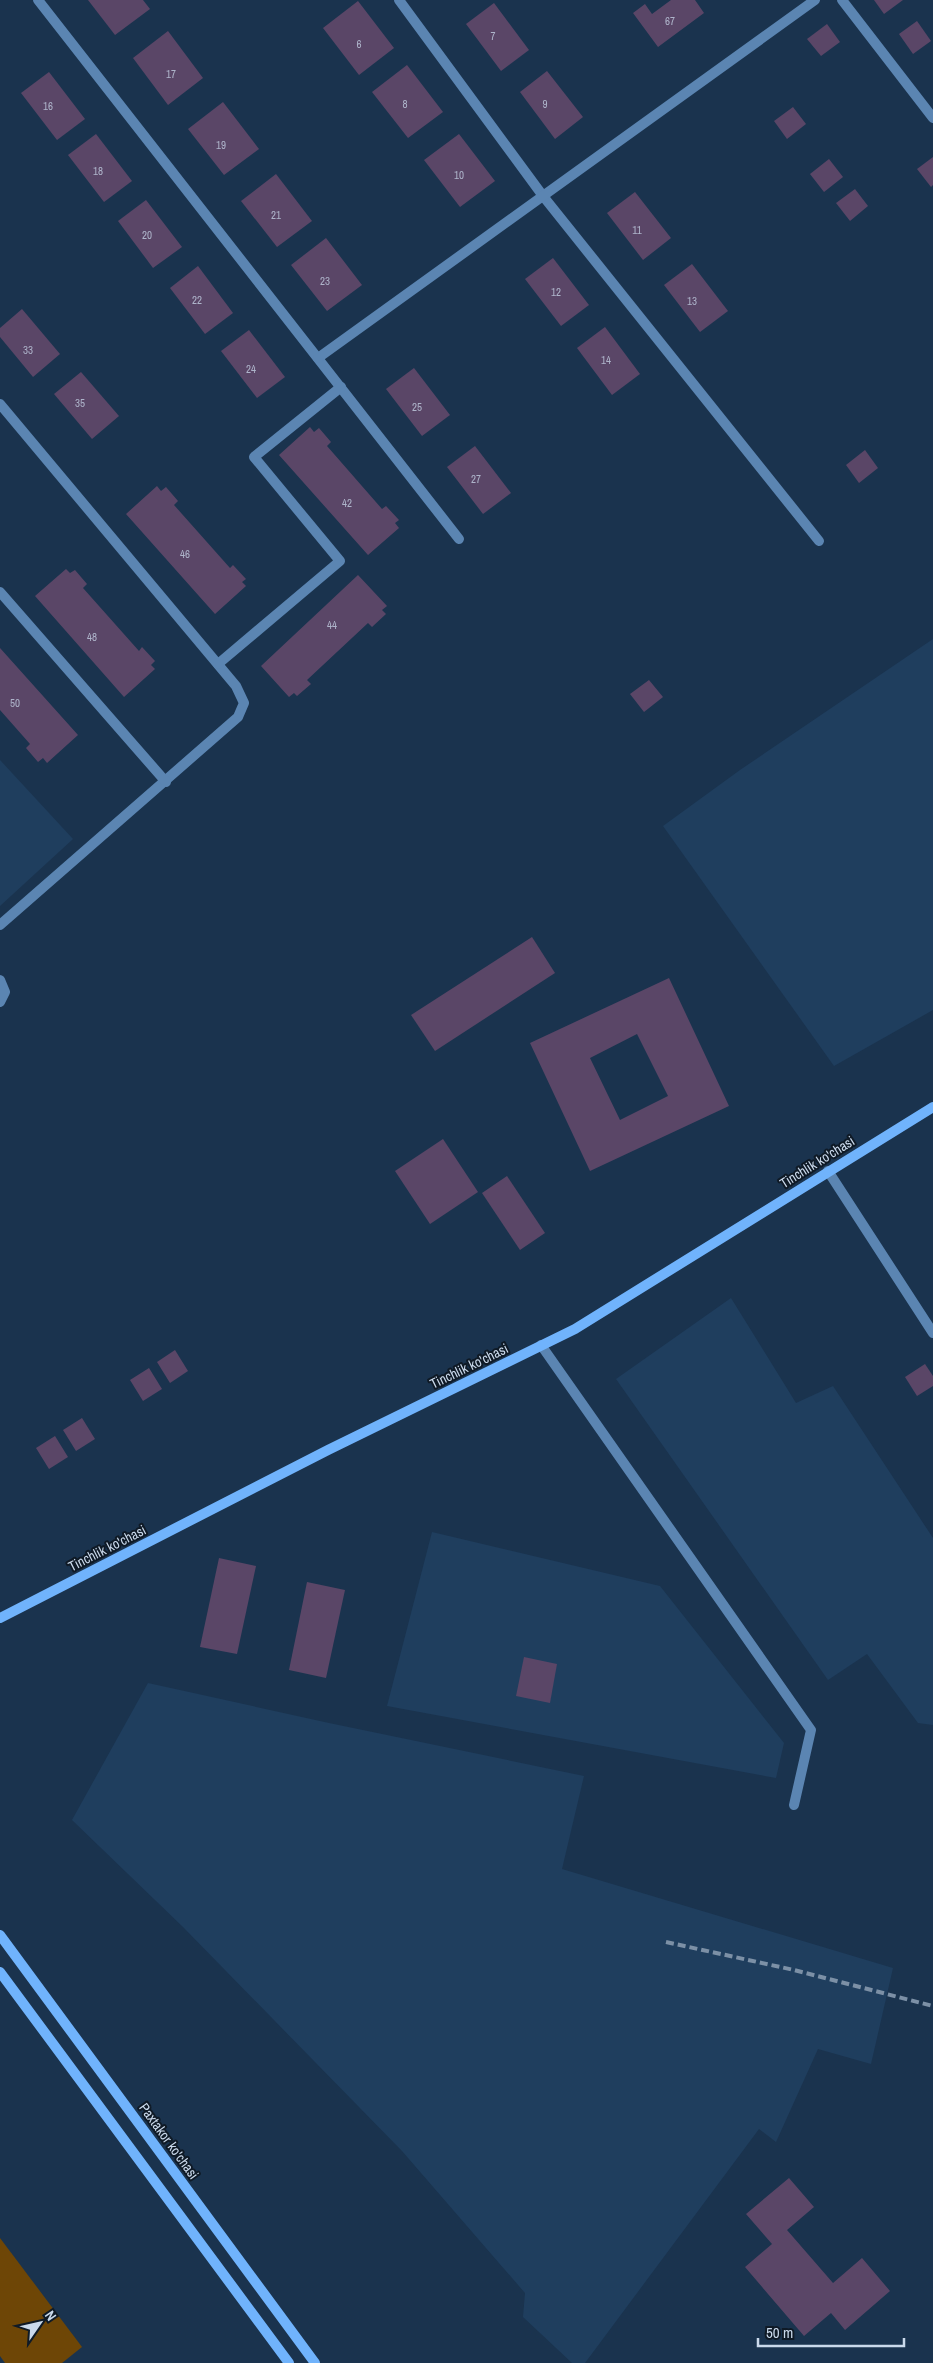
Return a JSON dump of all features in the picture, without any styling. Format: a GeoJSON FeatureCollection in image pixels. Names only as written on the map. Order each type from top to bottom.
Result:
{"type":"FeatureCollection","features":[{"type":"Feature","properties":{"kind":"main road","name":"Tinchlik ko'chasi"},"geometry":{"type":"LineString","coordinates":[[0,1618],[328,1450],[575,1329],[933,1107]]}},
{"type":"Feature","properties":{"kind":"main road","name":"Paxtakor ko'chasi"},"geometry":{"type":"LineString","coordinates":[[0,1935],[316,2363]]}},
{"type":"Feature","properties":{"kind":"main road"},"geometry":{"type":"LineString","coordinates":[[0,1972],[289,2363]]}},
{"type":"Feature","properties":{"kind":"street"},"geometry":{"type":"LineString","coordinates":[[38,0],[459,539]]}},
{"type":"Feature","properties":{"kind":"street"},"geometry":{"type":"LineString","coordinates":[[399,0],[543,196],[819,541]]}},
{"type":"Feature","properties":{"kind":"street"},"geometry":{"type":"LineString","coordinates":[[318,358],[815,0]]}},
{"type":"Feature","properties":{"kind":"street"},"geometry":{"type":"LineString","coordinates":[[842,0],[933,118]]}},
{"type":"Feature","properties":{"kind":"street"},"geometry":{"type":"LineString","coordinates":[[218,664],[340,561],[254,456],[341,387]]}},
{"type":"Feature","properties":{"kind":"street"},"geometry":{"type":"LineString","coordinates":[[0,404],[236,686],[244,703],[238,717],[166,782],[0,925]]}},
{"type":"Feature","properties":{"kind":"street"},"geometry":{"type":"LineString","coordinates":[[0,592],[166,782]]}},
{"type":"Feature","properties":{"kind":"street"},"geometry":{"type":"LineString","coordinates":[[0,980],[6,992],[0,1002]]}},
{"type":"Feature","properties":{"kind":"street"},"geometry":{"type":"LineString","coordinates":[[828,1171],[933,1332]]}},
{"type":"Feature","properties":{"kind":"street"},"geometry":{"type":"LineString","coordinates":[[541,1345],[811,1730],[794,1805]]}},
{"type":"Feature","properties":{"kind":"shaded area"},"geometry":{"type":"Polygon","coordinates":[[[933,639],[933,1010],[834,1066],[663,826],[740,770],[933,639]]]}},
{"type":"Feature","properties":{"kind":"shaded area"},"geometry":{"type":"Polygon","coordinates":[[[0,760],[73,839],[0,906],[0,760]]]}},
{"type":"Feature","properties":{"kind":"shaded area"},"geometry":{"type":"Polygon","coordinates":[[[731,1298],[796,1403],[833,1386],[933,1538],[933,1725],[918,1723],[867,1654],[828,1680],[616,1379],[731,1298]]]}},
{"type":"Feature","properties":{"kind":"shaded area"},"geometry":{"type":"Polygon","coordinates":[[[432,1532],[660,1586],[784,1743],[776,1778],[387,1706],[432,1532]]]}},
{"type":"Feature","properties":{"kind":"shaded area"},"geometry":{"type":"Polygon","coordinates":[[[148,1683],[584,1776],[562,1869],[893,1968],[871,2064],[818,2049],[776,2142],[759,2129],[585,2363],[572,2363],[523,2317],[525,2293],[402,2151],[183,1927],[72,1820],[148,1683]]]}},
{"type":"Feature","properties":{"kind":"shaded area"},"geometry":{"type":"Polygon","coordinates":[[[0,2238],[82,2347],[62,2363],[5,2363],[0,2356],[0,2238]]]}},
{"type":"Feature","properties":{"kind":"building"},"geometry":{"type":"Polygon","coordinates":[[[88,0],[143,0],[150,9],[115,35],[88,0]]]}},
{"type":"Feature","properties":{"kind":"building"},"geometry":{"type":"Polygon","coordinates":[[[671,0],[695,0],[704,13],[658,47],[633,13],[645,4],[652,14],[671,0]]]}},
{"type":"Feature","properties":{"kind":"building"},"geometry":{"type":"Polygon","coordinates":[[[874,0],[903,0],[884,14],[874,0]]]}},
{"type":"Feature","properties":{"kind":"building"},"geometry":{"type":"Polygon","coordinates":[[[358,1],[394,48],[359,75],[323,28],[358,1]]]}},
{"type":"Feature","properties":{"kind":"building"},"geometry":{"type":"Polygon","coordinates":[[[494,3],[529,50],[501,71],[466,24],[494,3]]]}},
{"type":"Feature","properties":{"kind":"building"},"geometry":{"type":"Polygon","coordinates":[[[917,21],[931,41],[913,54],[899,34],[917,21]]]}},
{"type":"Feature","properties":{"kind":"building"},"geometry":{"type":"Polygon","coordinates":[[[827,24],[840,42],[821,56],[807,39],[827,24]]]}},
{"type":"Feature","properties":{"kind":"building"},"geometry":{"type":"Polygon","coordinates":[[[168,31],[203,78],[168,105],[133,58],[168,31]]]}},
{"type":"Feature","properties":{"kind":"building"},"geometry":{"type":"Polygon","coordinates":[[[407,65],[443,112],[408,138],[372,92],[407,65]]]}},
{"type":"Feature","properties":{"kind":"building"},"geometry":{"type":"Polygon","coordinates":[[[547,71],[583,117],[555,139],[520,92],[547,71]]]}},
{"type":"Feature","properties":{"kind":"building"},"geometry":{"type":"Polygon","coordinates":[[[49,72],[85,119],[57,140],[21,93],[49,72]]]}},
{"type":"Feature","properties":{"kind":"building"},"geometry":{"type":"Polygon","coordinates":[[[223,102],[259,149],[224,175],[188,129],[223,102]]]}},
{"type":"Feature","properties":{"kind":"building"},"geometry":{"type":"Polygon","coordinates":[[[793,107],[806,124],[787,139],[774,121],[793,107]]]}},
{"type":"Feature","properties":{"kind":"building"},"geometry":{"type":"Polygon","coordinates":[[[96,134],[132,181],[104,202],[68,155],[96,134]]]}},
{"type":"Feature","properties":{"kind":"building"},"geometry":{"type":"Polygon","coordinates":[[[459,134],[495,181],[460,207],[424,160],[459,134]]]}},
{"type":"Feature","properties":{"kind":"building"},"geometry":{"type":"Polygon","coordinates":[[[933,157],[933,185],[931,187],[917,169],[933,157]]]}},
{"type":"Feature","properties":{"kind":"building"},"geometry":{"type":"Polygon","coordinates":[[[829,159],[843,177],[824,192],[810,174],[829,159]]]}},
{"type":"Feature","properties":{"kind":"building"},"geometry":{"type":"Polygon","coordinates":[[[276,174],[312,221],[277,247],[241,201],[276,174]]]}},
{"type":"Feature","properties":{"kind":"building"},"geometry":{"type":"Polygon","coordinates":[[[855,189],[868,206],[850,221],[836,203],[855,189]]]}},
{"type":"Feature","properties":{"kind":"building"},"geometry":{"type":"Polygon","coordinates":[[[635,192],[671,238],[643,260],[607,213],[635,192]]]}},
{"type":"Feature","properties":{"kind":"building"},"geometry":{"type":"Polygon","coordinates":[[[146,200],[182,247],[153,268],[118,221],[146,200]]]}},
{"type":"Feature","properties":{"kind":"building"},"geometry":{"type":"Polygon","coordinates":[[[326,238],[362,285],[327,311],[291,265],[326,238]]]}},
{"type":"Feature","properties":{"kind":"building"},"geometry":{"type":"Polygon","coordinates":[[[553,258],[589,305],[561,326],[525,279],[553,258]]]}},
{"type":"Feature","properties":{"kind":"building"},"geometry":{"type":"Polygon","coordinates":[[[692,264],[728,311],[700,332],[664,285],[692,264]]]}},
{"type":"Feature","properties":{"kind":"building"},"geometry":{"type":"Polygon","coordinates":[[[198,266],[233,313],[205,334],[170,288],[198,266]]]}},
{"type":"Feature","properties":{"kind":"building"},"geometry":{"type":"Polygon","coordinates":[[[22,309],[60,354],[33,377],[0,337],[0,328],[22,309]]]}},
{"type":"Feature","properties":{"kind":"building"},"geometry":{"type":"Polygon","coordinates":[[[605,327],[640,374],[612,395],[577,348],[605,327]]]}},
{"type":"Feature","properties":{"kind":"building"},"geometry":{"type":"Polygon","coordinates":[[[249,330],[285,377],[257,398],[221,351],[249,330]]]}},
{"type":"Feature","properties":{"kind":"building"},"geometry":{"type":"Polygon","coordinates":[[[414,368],[450,415],[422,436],[386,389],[414,368]]]}},
{"type":"Feature","properties":{"kind":"building"},"geometry":{"type":"Polygon","coordinates":[[[81,372],[119,416],[92,439],[54,394],[81,372]]]}},
{"type":"Feature","properties":{"kind":"building"},"geometry":{"type":"Polygon","coordinates":[[[310,427],[314,432],[319,428],[331,442],[327,446],[382,509],[386,506],[399,520],[395,523],[399,528],[368,555],[279,455],[310,427]]]}},
{"type":"Feature","properties":{"kind":"building"},"geometry":{"type":"Polygon","coordinates":[[[475,446],[511,493],[483,514],[447,467],[475,446]]]}},
{"type":"Feature","properties":{"kind":"building"},"geometry":{"type":"Polygon","coordinates":[[[865,450],[878,468],[859,483],[846,465],[865,450]]]}},
{"type":"Feature","properties":{"kind":"building"},"geometry":{"type":"Polygon","coordinates":[[[157,486],[161,491],[166,487],[178,501],[174,505],[230,568],[233,565],[246,579],[242,582],[246,586],[215,614],[126,514],[157,486]]]}},
{"type":"Feature","properties":{"kind":"building"},"geometry":{"type":"Polygon","coordinates":[[[66,569],[70,573],[75,570],[87,584],[83,588],[139,651],[142,647],[155,661],[151,665],[155,669],[124,697],[35,596],[66,569]]]}},
{"type":"Feature","properties":{"kind":"building"},"geometry":{"type":"Polygon","coordinates":[[[358,575],[387,606],[382,610],[386,614],[372,627],[368,623],[307,680],[311,684],[297,696],[294,693],[289,697],[261,666],[358,575]]]}},
{"type":"Feature","properties":{"kind":"building"},"geometry":{"type":"Polygon","coordinates":[[[0,648],[78,735],[47,763],[43,758],[38,762],[26,748],[30,744],[0,710],[0,648]]]}},
{"type":"Feature","properties":{"kind":"building"},"geometry":{"type":"Polygon","coordinates":[[[649,680],[663,697],[644,712],[630,694],[649,680]]]}},
{"type":"Feature","properties":{"kind":"building"},"geometry":{"type":"Polygon","coordinates":[[[532,937],[555,973],[435,1051],[411,1015],[532,937]]]}},
{"type":"Feature","properties":{"kind":"building"},"geometry":{"type":"Polygon","coordinates":[[[669,978],[729,1106],[590,1171],[530,1043],[669,978]],[[637,1034],[590,1058],[620,1120],[668,1096],[637,1034]]]}},
{"type":"Feature","properties":{"kind":"building"},"geometry":{"type":"Polygon","coordinates":[[[443,1139],[478,1192],[430,1224],[395,1171],[443,1139]]]}},
{"type":"Feature","properties":{"kind":"building"},"geometry":{"type":"Polygon","coordinates":[[[507,1176],[545,1233],[520,1250],[482,1193],[507,1176]]]}},
{"type":"Feature","properties":{"kind":"building"},"geometry":{"type":"Polygon","coordinates":[[[175,1350],[188,1371],[170,1383],[157,1362],[175,1350]]]}},
{"type":"Feature","properties":{"kind":"building"},"geometry":{"type":"Polygon","coordinates":[[[925,1364],[933,1376],[933,1386],[917,1396],[905,1377],[925,1364]]]}},
{"type":"Feature","properties":{"kind":"building"},"geometry":{"type":"Polygon","coordinates":[[[149,1368],[162,1389],[143,1401],[130,1380],[149,1368]]]}},
{"type":"Feature","properties":{"kind":"building"},"geometry":{"type":"Polygon","coordinates":[[[82,1418],[95,1439],[76,1451],[63,1430],[82,1418]]]}},
{"type":"Feature","properties":{"kind":"building"},"geometry":{"type":"Polygon","coordinates":[[[55,1436],[68,1457],[49,1469],[36,1448],[55,1436]]]}},
{"type":"Feature","properties":{"kind":"building"},"geometry":{"type":"Polygon","coordinates":[[[219,1558],[256,1566],[237,1654],[200,1647],[219,1558]]]}},
{"type":"Feature","properties":{"kind":"building"},"geometry":{"type":"Polygon","coordinates":[[[307,1582],[345,1590],[326,1678],[289,1670],[307,1582]]]}},
{"type":"Feature","properties":{"kind":"building"},"geometry":{"type":"Polygon","coordinates":[[[524,1657],[557,1664],[550,1703],[516,1696],[524,1657]]]}},
{"type":"Feature","properties":{"kind":"building"},"geometry":{"type":"Polygon","coordinates":[[[789,2178],[814,2207],[787,2230],[833,2283],[862,2258],[890,2291],[845,2330],[831,2313],[804,2336],[745,2267],[772,2244],[746,2214],[789,2178]]]}},
{"type":"Feature","properties":{"kind":"railway"},"geometry":{"type":"LineString","coordinates":[[666,1942],[794,1970],[933,2006]]}}]}
